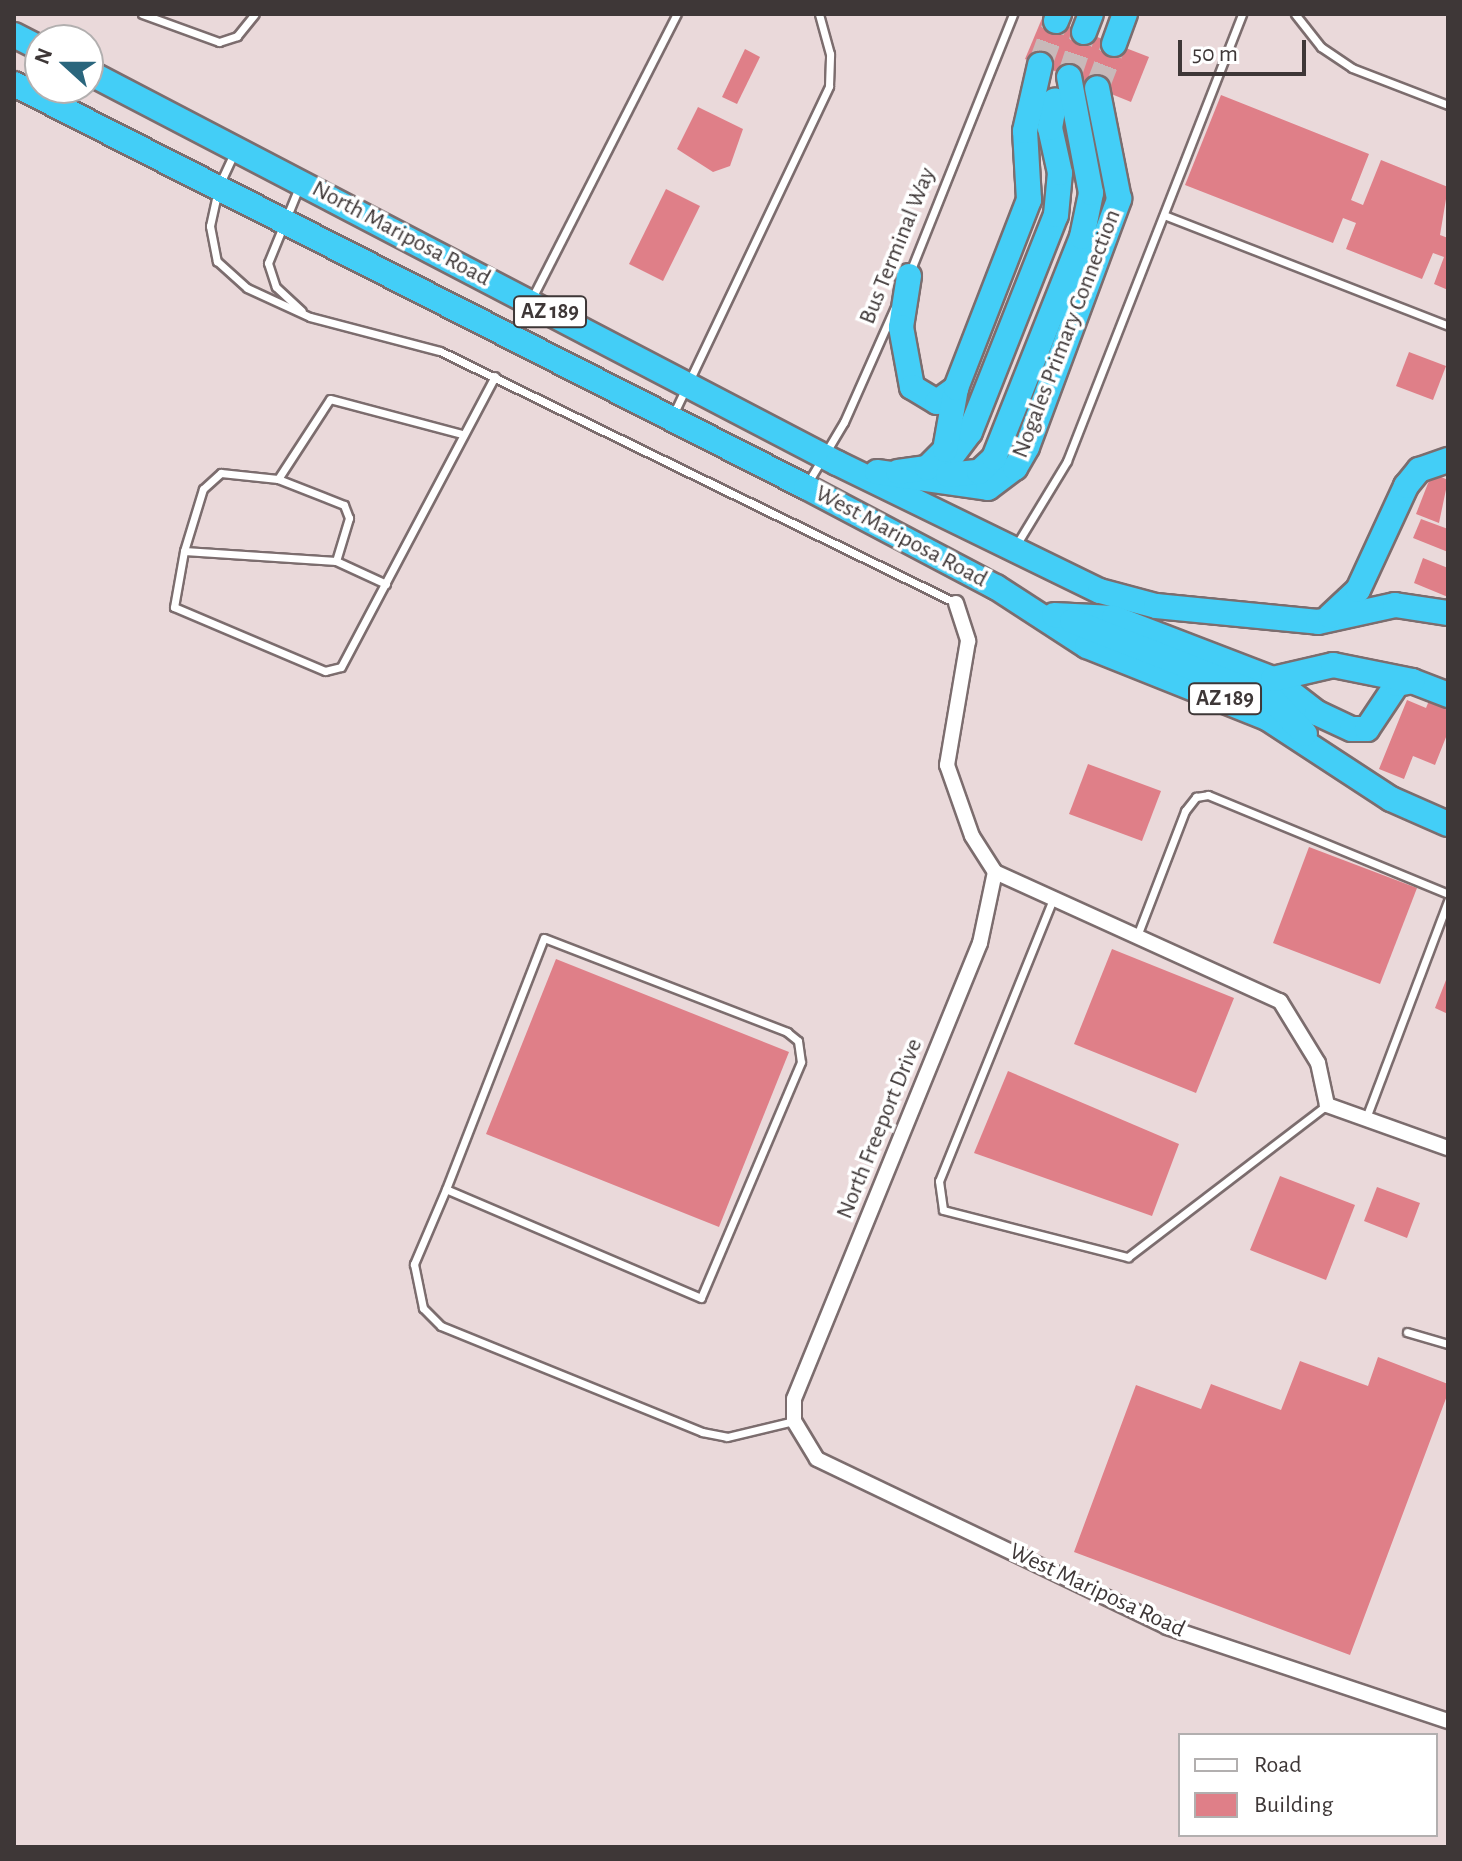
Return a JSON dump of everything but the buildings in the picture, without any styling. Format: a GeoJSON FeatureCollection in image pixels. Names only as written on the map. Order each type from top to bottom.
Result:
{"type":"FeatureCollection","features":[{"type":"Feature","properties":{"kind":"highway"},"geometry":{"type":"LineString","coordinates":[[1082,26],[1112,14]]}},
{"type":"Feature","properties":{"kind":"highway"},"geometry":{"type":"LineString","coordinates":[[1082,26],[1125,14]]}},
{"type":"Feature","properties":{"kind":"highway"},"geometry":{"type":"LineString","coordinates":[[935,477],[963,447],[1056,215],[1060,173],[1050,128],[1055,100],[1069,77]]}},
{"type":"Feature","properties":{"kind":"highway"},"geometry":{"type":"LineString","coordinates":[[945,450],[956,388],[1029,200],[1025,131],[1069,77]]}},
{"type":"Feature","properties":{"kind":"highway"},"geometry":{"type":"LineString","coordinates":[[935,477],[1042,208],[1045,177],[1037,129],[1069,77]]}},
{"type":"Feature","properties":{"kind":"highway","name":"Nogales Primary Connection"},"geometry":{"type":"LineString","coordinates":[[839,462],[988,488],[1015,468],[1108,241],[1119,199],[1069,77]]}},
{"type":"Feature","properties":{"kind":"highway","name":"North Mariposa Road"},"geometry":{"type":"LineString","coordinates":[[104,80],[1012,552]]}},
{"type":"Feature","properties":{"kind":"highway","name":"North Mariposa Road"},"geometry":{"type":"LineString","coordinates":[[14,84],[284,217],[806,487]]}},
{"type":"Feature","properties":{"kind":"highway"},"geometry":{"type":"LineString","coordinates":[[909,276],[901,327],[912,387],[937,402],[956,388]]}},
{"type":"Feature","properties":{"kind":"highway"},"geometry":{"type":"LineString","coordinates":[[1318,622],[1345,607],[1358,590],[1406,486],[1419,470],[1448,460]]}},
{"type":"Feature","properties":{"kind":"highway","name":"Nogales Primary Connection"},"geometry":{"type":"LineString","coordinates":[[839,462],[935,477]]}},
{"type":"Feature","properties":{"kind":"highway","name":"West Mariposa Road"},"geometry":{"type":"LineString","coordinates":[[806,487],[996,587]]}},
{"type":"Feature","properties":{"kind":"highway"},"geometry":{"type":"LineString","coordinates":[[996,587],[1012,552]]}},
{"type":"Feature","properties":{"kind":"highway","name":"AZ 189"},"geometry":{"type":"LineString","coordinates":[[1012,552],[1100,591],[1156,606],[1318,622],[1448,592]]}},
{"type":"Feature","properties":{"kind":"highway","name":"AZ 189"},"geometry":{"type":"LineString","coordinates":[[996,587],[1087,646],[1234,703],[1314,747],[1391,799],[1448,824]]}},
{"type":"Feature","properties":{"kind":"highway","name":"AZ 189"},"geometry":{"type":"LineString","coordinates":[[1025,603],[1272,699],[1314,747]]}},
{"type":"Feature","properties":{"kind":"highway","name":"AZ 189"},"geometry":{"type":"LineString","coordinates":[[1395,605],[1448,613]]}},
{"type":"Feature","properties":{"kind":"highway","name":"AZ 189"},"geometry":{"type":"LineString","coordinates":[[1054,615],[1114,618],[1273,679],[1317,713],[1352,729],[1367,729],[1385,696],[1412,681]]}},
{"type":"Feature","properties":{"kind":"highway","name":"AZ 189"},"geometry":{"type":"LineString","coordinates":[[1273,679],[1333,665],[1412,681],[1448,695]]}},
{"type":"Feature","properties":{"kind":"street"},"geometry":{"type":"LineString","coordinates":[[956,603],[968,641],[947,765],[972,836],[995,872],[1280,1001],[1318,1063],[1327,1105],[1448,1148]]}},
{"type":"Feature","properties":{"kind":"street","name":"North Freeport Drive"},"geometry":{"type":"LineString","coordinates":[[794,1421],[794,1399],[980,943],[995,872]]}},
{"type":"Feature","properties":{"kind":"street","name":"West Mariposa Road"},"geometry":{"type":"LineString","coordinates":[[794,1421],[817,1459],[1167,1627],[1448,1721]]}},
{"type":"Feature","properties":{"kind":"lane"},"geometry":{"type":"LineString","coordinates":[[142,14],[219,42],[237,36],[255,14]]}},
{"type":"Feature","properties":{"kind":"lane"},"geometry":{"type":"LineString","coordinates":[[530,302],[677,14]]}},
{"type":"Feature","properties":{"kind":"lane"},"geometry":{"type":"LineString","coordinates":[[672,417],[829,86],[830,54],[819,14]]}},
{"type":"Feature","properties":{"kind":"lane","name":"Bus Terminal Way"},"geometry":{"type":"LineString","coordinates":[[806,487],[839,462],[844,422],[909,276],[1013,14]]}},
{"type":"Feature","properties":{"kind":"lane"},"geometry":{"type":"LineString","coordinates":[[1012,552],[1067,461],[1242,14]]}},
{"type":"Feature","properties":{"kind":"lane"},"geometry":{"type":"LineString","coordinates":[[1295,14],[1321,47],[1352,68],[1448,105]]}},
{"type":"Feature","properties":{"kind":"lane"},"geometry":{"type":"LineString","coordinates":[[237,147],[219,185],[210,226],[217,261],[247,288],[310,317],[440,351],[956,603]]}},
{"type":"Feature","properties":{"kind":"lane"},"geometry":{"type":"LineString","coordinates":[[302,182],[284,217],[268,263],[276,287],[310,317]]}},
{"type":"Feature","properties":{"kind":"lane"},"geometry":{"type":"LineString","coordinates":[[1164,215],[1448,326]]}},
{"type":"Feature","properties":{"kind":"lane"},"geometry":{"type":"LineString","coordinates":[[336,561],[349,518],[344,505],[278,479],[221,473],[203,489],[184,551],[174,607],[325,671],[341,667],[495,376]]}},
{"type":"Feature","properties":{"kind":"lane"},"geometry":{"type":"LineString","coordinates":[[278,479],[330,399],[462,434]]}},
{"type":"Feature","properties":{"kind":"lane"},"geometry":{"type":"LineString","coordinates":[[184,551],[336,561],[386,584]]}},
{"type":"Feature","properties":{"kind":"lane"},"geometry":{"type":"LineString","coordinates":[[1137,936],[1185,811],[1196,797],[1208,795],[1448,894]]}},
{"type":"Feature","properties":{"kind":"lane"},"geometry":{"type":"LineString","coordinates":[[1053,899],[939,1181],[943,1210],[1128,1257],[1327,1105]]}},
{"type":"Feature","properties":{"kind":"lane"},"geometry":{"type":"LineString","coordinates":[[1366,1118],[1448,901]]}},
{"type":"Feature","properties":{"kind":"lane"},"geometry":{"type":"LineString","coordinates":[[446,1189],[701,1298],[801,1062],[798,1041],[544,938],[414,1264],[423,1308],[441,1326],[702,1432],[727,1437],[794,1421]]}},
{"type":"Feature","properties":{"kind":"lane"},"geometry":{"type":"LineString","coordinates":[[1407,1332],[1448,1344]]}},
{"type":"Feature","properties":{"kind":"tunnel"},"geometry":{"type":"LineString","coordinates":[[1040,65],[1056,21]]}},
{"type":"Feature","properties":{"kind":"tunnel"},"geometry":{"type":"LineString","coordinates":[[1069,77],[1084,32]]}},
{"type":"Feature","properties":{"kind":"tunnel"},"geometry":{"type":"LineString","coordinates":[[1097,88],[1114,44]]}}]}
